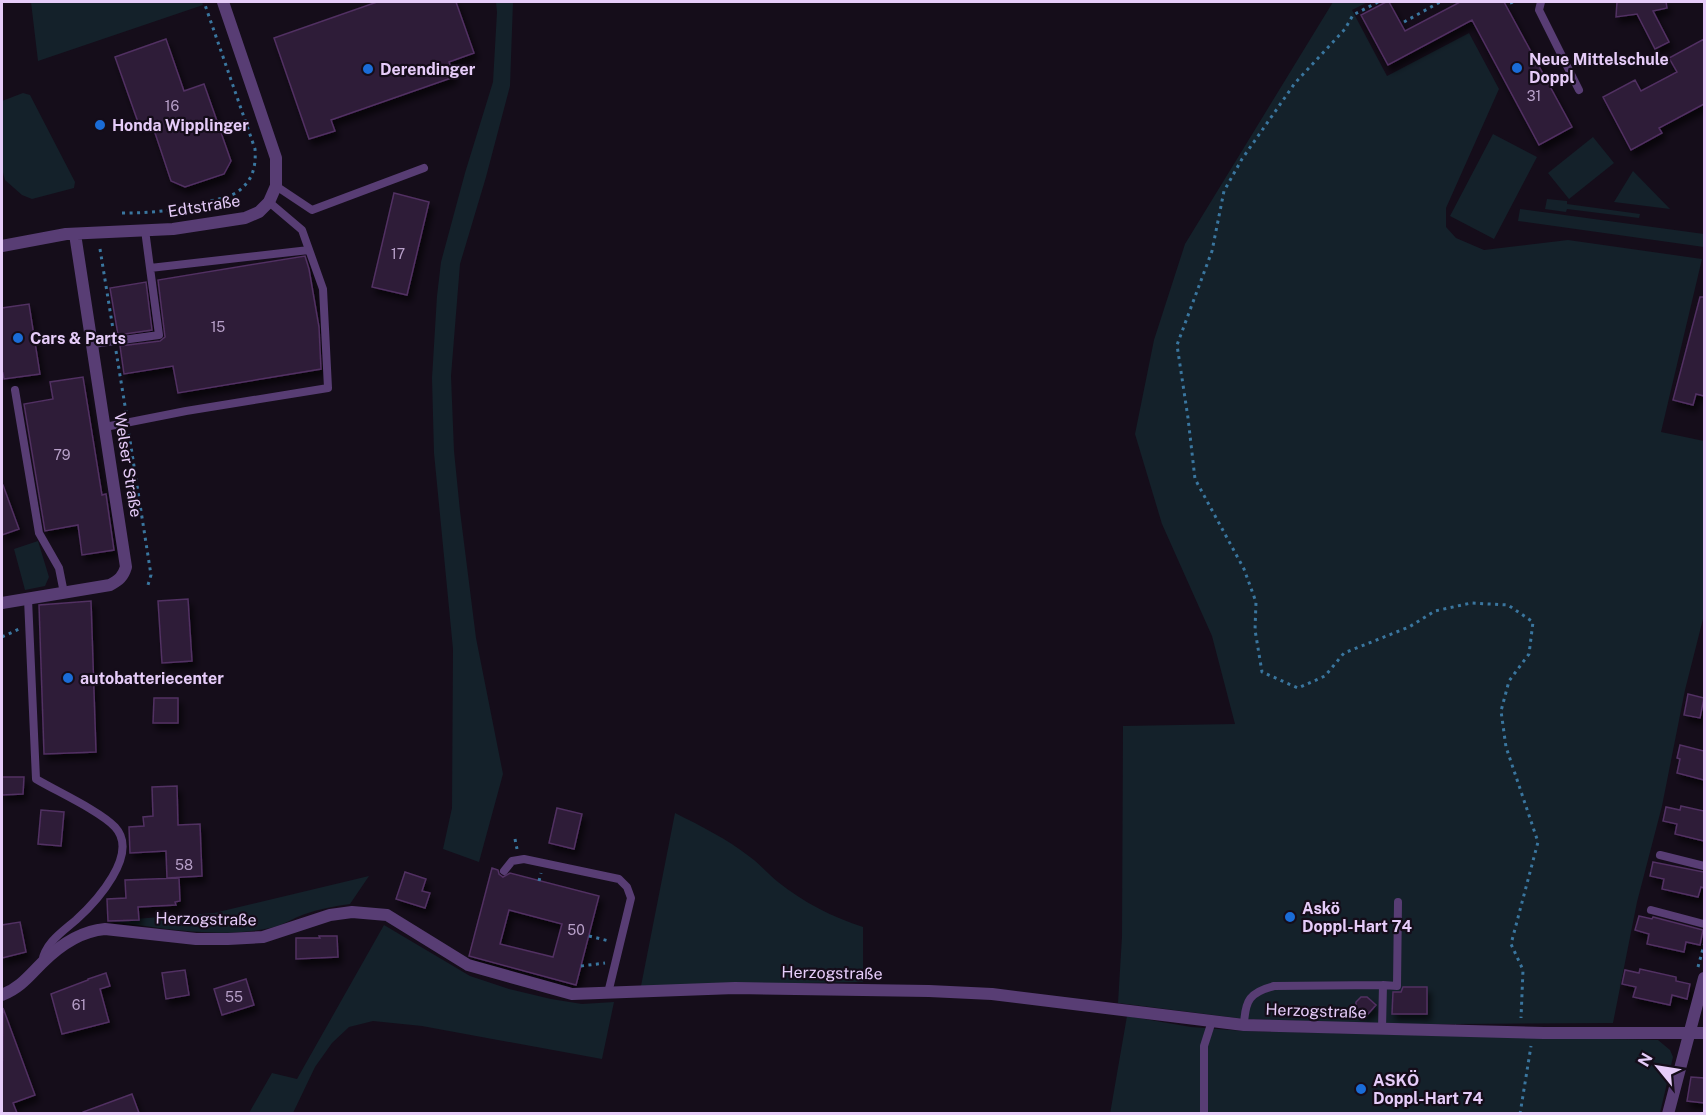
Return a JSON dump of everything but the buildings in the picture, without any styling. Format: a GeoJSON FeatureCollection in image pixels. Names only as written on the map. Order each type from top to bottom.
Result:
{"type":"FeatureCollection","features":[{"type":"Feature","properties":{"kind":"street"},"geometry":{"type":"LineString","coordinates":[[223,2],[276,158],[276,186],[269,202]]}},
{"type":"Feature","properties":{"kind":"street","name":"Edtstraße"},"geometry":{"type":"LineString","coordinates":[[2,246],[75,234],[173,229],[245,218],[259,212],[269,202]]}},
{"type":"Feature","properties":{"kind":"street","name":"Welser Straße"},"geometry":{"type":"LineString","coordinates":[[2,603],[110,585],[119,581],[126,567],[75,234]]}},
{"type":"Feature","properties":{"kind":"street","name":"Herzogstraße"},"geometry":{"type":"LineString","coordinates":[[2,995],[19,986],[42,963],[72,940],[95,930],[105,929],[196,939],[251,938],[263,937],[330,915],[352,912],[387,915],[468,965],[572,994],[735,988],[992,994],[1244,1025],[1527,1033],[1704,1033]]}},
{"type":"Feature","properties":{"kind":"street"},"geometry":{"type":"LineString","coordinates":[[1668,1113],[1704,978]]}},
{"type":"Feature","properties":{"kind":"lane"},"geometry":{"type":"LineString","coordinates":[[1541,2],[1539,10],[1579,90]]}},
{"type":"Feature","properties":{"kind":"lane"},"geometry":{"type":"LineString","coordinates":[[276,186],[312,210],[424,168]]}},
{"type":"Feature","properties":{"kind":"lane"},"geometry":{"type":"LineString","coordinates":[[105,427],[186,411],[328,388],[323,289],[302,230],[269,202]]}},
{"type":"Feature","properties":{"kind":"lane"},"geometry":{"type":"LineString","coordinates":[[93,345],[159,335],[145,230]]}},
{"type":"Feature","properties":{"kind":"lane"},"geometry":{"type":"LineString","coordinates":[[150,268],[309,250]]}},
{"type":"Feature","properties":{"kind":"lane"},"geometry":{"type":"LineString","coordinates":[[15,390],[39,533],[59,568],[64,593]]}},
{"type":"Feature","properties":{"kind":"lane"},"geometry":{"type":"LineString","coordinates":[[28,599],[36,779],[105,818],[121,835],[122,847],[117,869],[108,884],[85,912],[49,944],[44,952],[42,963]]}},
{"type":"Feature","properties":{"kind":"lane"},"geometry":{"type":"LineString","coordinates":[[1660,855],[1704,866]]}},
{"type":"Feature","properties":{"kind":"lane"},"geometry":{"type":"LineString","coordinates":[[504,871],[512,861],[524,859],[619,879],[627,887],[631,898],[608,993]]}},
{"type":"Feature","properties":{"kind":"lane"},"geometry":{"type":"LineString","coordinates":[[1244,1025],[1247,1003],[1260,989],[1274,986],[1397,986],[1398,902]]}},
{"type":"Feature","properties":{"kind":"lane"},"geometry":{"type":"LineString","coordinates":[[1651,910],[1704,924]]}},
{"type":"Feature","properties":{"kind":"lane"},"geometry":{"type":"LineString","coordinates":[[1382,1029],[1383,985]]}},
{"type":"Feature","properties":{"kind":"lane"},"geometry":{"type":"LineString","coordinates":[[1204,1113],[1204,1046],[1212,1021]]}},
{"type":"Feature","properties":{"kind":"path"},"geometry":{"type":"LineString","coordinates":[[122,213],[157,213],[184,209],[233,194],[241,190],[251,176],[256,159],[255,149],[204,2]]}},
{"type":"Feature","properties":{"kind":"path"},"geometry":{"type":"LineString","coordinates":[[1378,2],[1353,15],[1345,29],[1295,83],[1242,159],[1224,191],[1212,251],[1177,345],[1195,479],[1244,569],[1256,602],[1255,630],[1262,672],[1298,688],[1325,676],[1344,653],[1409,627],[1435,611],[1472,603],[1508,605],[1533,622],[1529,654],[1509,681],[1501,711],[1506,747],[1538,842],[1511,944],[1523,970],[1527,1033],[1520,1113]]}},
{"type":"Feature","properties":{"kind":"path"},"geometry":{"type":"LineString","coordinates":[[1404,22],[1440,2]]}},
{"type":"Feature","properties":{"kind":"path"},"geometry":{"type":"LineString","coordinates":[[2,637],[19,629],[29,628]]}},
{"type":"Feature","properties":{"kind":"path"},"geometry":{"type":"LineString","coordinates":[[589,936],[620,944]]}},
{"type":"Feature","properties":{"kind":"path"},"geometry":{"type":"LineString","coordinates":[[581,966],[616,962]]}},
{"type":"Feature","properties":{"kind":"shaded area"},"geometry":{"type":"Polygon","coordinates":[[[31,2],[202,2],[203,5],[38,61],[31,2]]]}},
{"type":"Feature","properties":{"kind":"shaded area"},"geometry":{"type":"Polygon","coordinates":[[[496,2],[513,2],[510,86],[460,264],[451,376],[454,451],[476,638],[503,774],[479,862],[443,849],[452,808],[453,649],[434,453],[432,378],[441,262],[493,82],[496,2]]]}},
{"type":"Feature","properties":{"kind":"shaded area"},"geometry":{"type":"Polygon","coordinates":[[[1333,2],[1368,2],[1352,10],[1387,76],[1469,33],[1499,89],[1446,208],[1446,227],[1456,238],[1484,250],[1568,240],[1702,259],[1661,432],[1704,441],[1704,615],[1685,690],[1662,806],[1637,902],[1613,1023],[1456,1024],[1455,1036],[1455,1024],[1245,1019],[1118,1003],[1122,937],[1123,726],[1235,724],[1212,636],[1162,524],[1135,434],[1154,340],[1185,244],[1333,2]]]}},
{"type":"Feature","properties":{"kind":"shaded area"},"geometry":{"type":"Polygon","coordinates":[[[23,93],[30,95],[75,182],[74,188],[32,199],[22,195],[5,180],[2,169],[2,101],[23,93]]]}},
{"type":"Feature","properties":{"kind":"shaded area"},"geometry":{"type":"Polygon","coordinates":[[[1493,134],[1537,157],[1494,239],[1450,216],[1493,134]]]}},
{"type":"Feature","properties":{"kind":"shaded area"},"geometry":{"type":"Polygon","coordinates":[[[1593,137],[1614,163],[1569,199],[1548,173],[1593,137]]]}},
{"type":"Feature","properties":{"kind":"shaded area"},"geometry":{"type":"Polygon","coordinates":[[[1633,171],[1670,209],[1614,202],[1633,171]]]}},
{"type":"Feature","properties":{"kind":"shaded area"},"geometry":{"type":"Polygon","coordinates":[[[1547,199],[1640,214],[1639,218],[1567,209],[1566,212],[1545,209],[1547,199]]]}},
{"type":"Feature","properties":{"kind":"shaded area"},"geometry":{"type":"Polygon","coordinates":[[[1520,209],[1704,234],[1704,247],[1518,221],[1520,209]]]}},
{"type":"Feature","properties":{"kind":"shaded area"},"geometry":{"type":"Polygon","coordinates":[[[38,541],[49,577],[45,586],[25,590],[14,549],[38,541]]]}},
{"type":"Feature","properties":{"kind":"shaded area"},"geometry":{"type":"Polygon","coordinates":[[[675,813],[732,844],[778,882],[808,902],[840,919],[863,927],[863,982],[641,986],[675,813]]]}},
{"type":"Feature","properties":{"kind":"shaded area"},"geometry":{"type":"Polygon","coordinates":[[[369,876],[350,904],[311,912],[270,928],[230,933],[169,929],[108,921],[214,913],[369,876]]]}},
{"type":"Feature","properties":{"kind":"shaded area"},"geometry":{"type":"Polygon","coordinates":[[[384,925],[470,976],[509,989],[551,999],[582,1004],[614,1002],[602,1059],[422,1026],[373,1021],[349,1027],[332,1043],[315,1067],[293,1113],[249,1113],[272,1073],[297,1079],[384,925]]]}},
{"type":"Feature","properties":{"kind":"shaded area"},"geometry":{"type":"Polygon","coordinates":[[[1127,1016],[1191,1027],[1244,1031],[1658,1040],[1670,1050],[1673,1057],[1660,1113],[1110,1114],[1127,1016]]]}},
{"type":"Feature","properties":{"kind":"place","name":"Neue Mittelschule Doppl"},"geometry":{"type":"Point","coordinates":[1517,68]}},
{"type":"Feature","properties":{"kind":"place","name":"Derendinger"},"geometry":{"type":"Point","coordinates":[368,69]}},
{"type":"Feature","properties":{"kind":"place","name":"Honda Wipplinger"},"geometry":{"type":"Point","coordinates":[100,125]}},
{"type":"Feature","properties":{"kind":"place","name":"Cars & Parts"},"geometry":{"type":"Point","coordinates":[18,338]}},
{"type":"Feature","properties":{"kind":"place","name":"autobatteriecenter"},"geometry":{"type":"Point","coordinates":[68,678]}},
{"type":"Feature","properties":{"kind":"place","name":"Askö Doppl-Hart 74"},"geometry":{"type":"Point","coordinates":[1290,917]}},
{"type":"Feature","properties":{"kind":"place","name":"ASKÖ Doppl-Hart 74"},"geometry":{"type":"Point","coordinates":[1361,1089]}}]}
